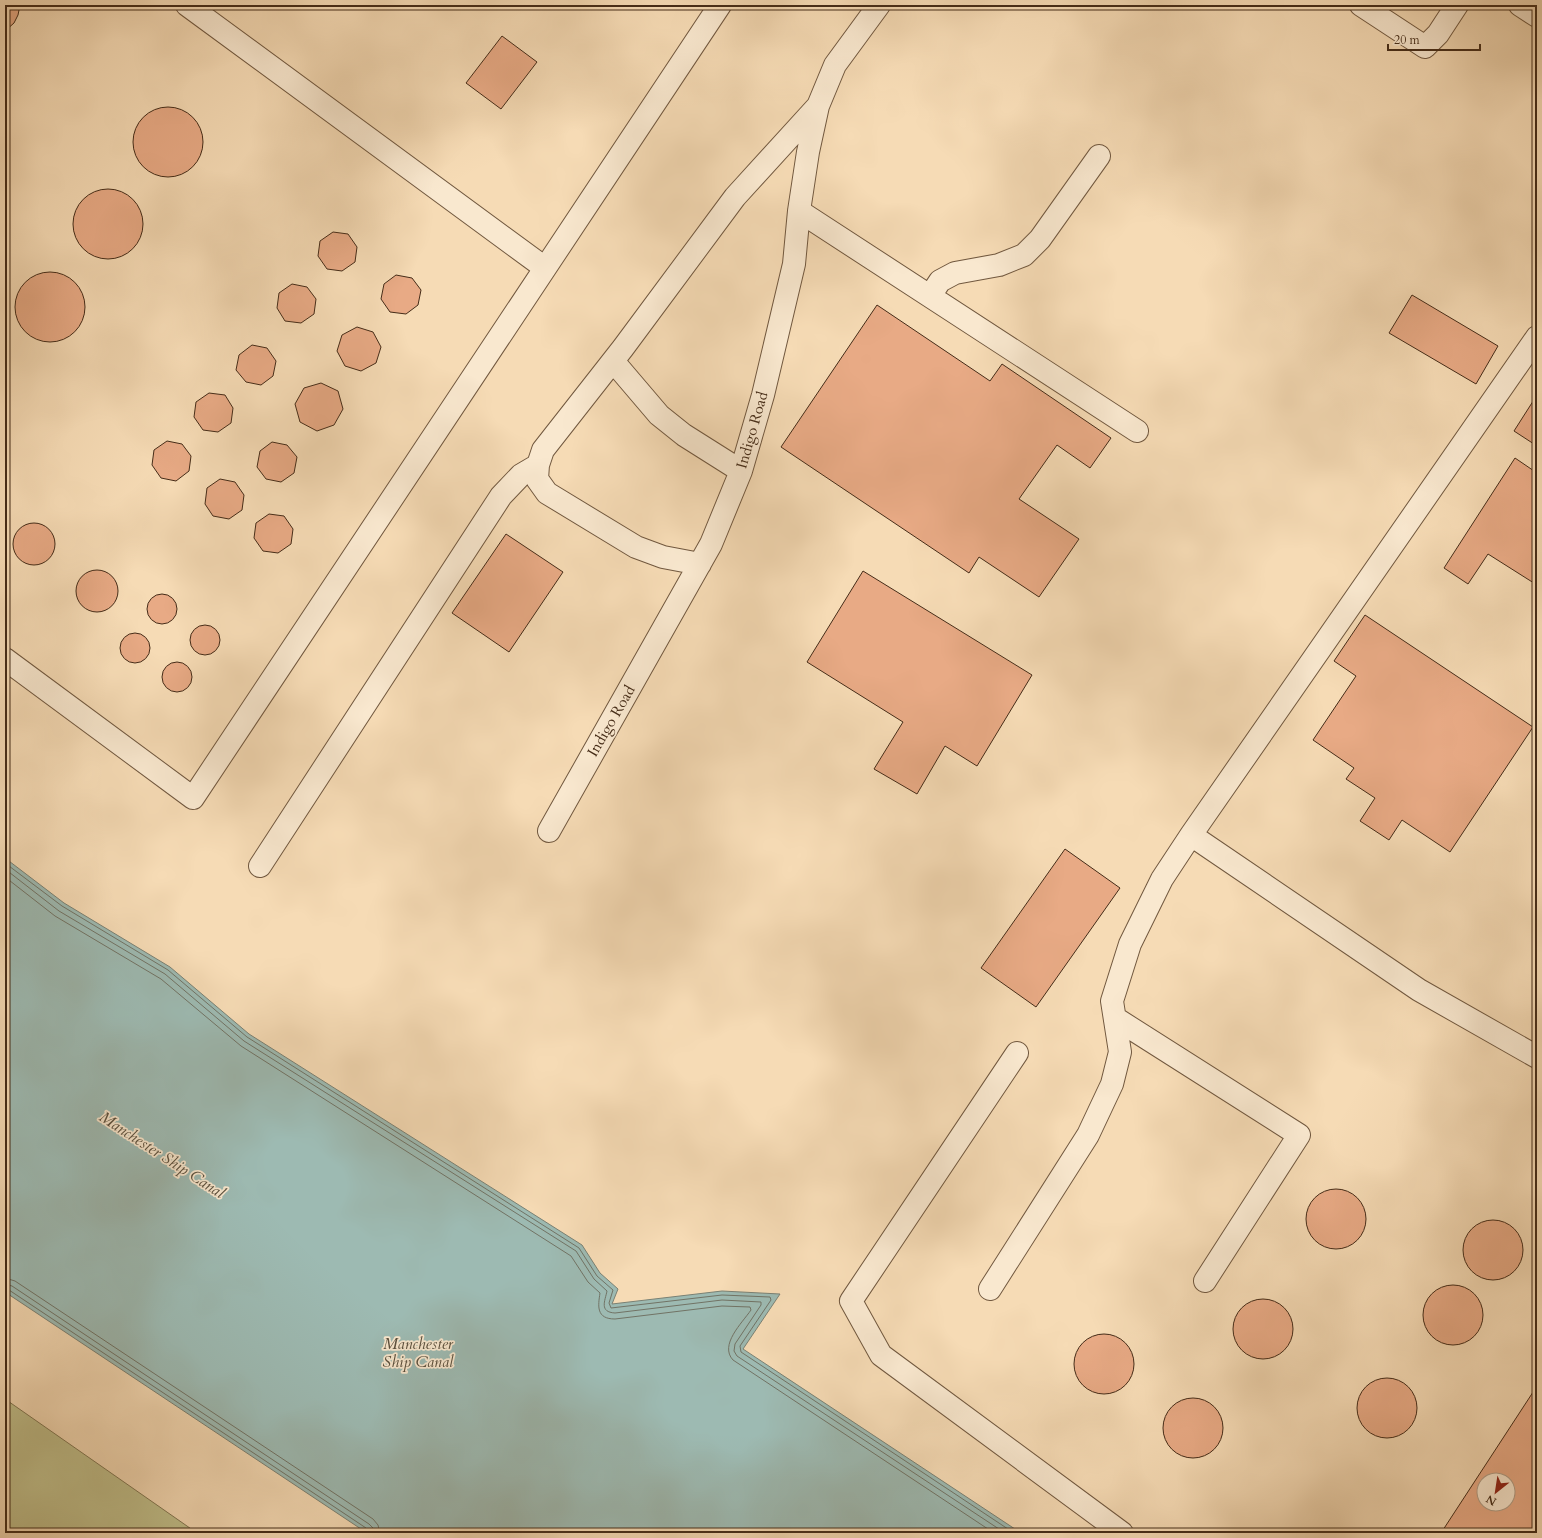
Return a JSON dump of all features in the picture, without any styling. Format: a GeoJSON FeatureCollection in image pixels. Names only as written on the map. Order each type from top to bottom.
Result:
{"type":"FeatureCollection","features":[{"type":"Feature","properties":{"kind":"lane"},"geometry":{"type":"LineString","coordinates":[[187,5],[544,268]]}},
{"type":"Feature","properties":{"kind":"lane"},"geometry":{"type":"LineString","coordinates":[[5,659],[193,798],[720,5]]}},
{"type":"Feature","properties":{"kind":"lane","name":"Indigo Road"},"geometry":{"type":"LineString","coordinates":[[549,831],[712,544],[741,471],[762,395],[794,264],[799,211],[808,152],[818,106],[835,66],[879,5]]}},
{"type":"Feature","properties":{"kind":"lane"},"geometry":{"type":"LineString","coordinates":[[1361,5],[1425,47],[1438,34],[1457,5]]}},
{"type":"Feature","properties":{"kind":"lane"},"geometry":{"type":"LineString","coordinates":[[1520,5],[1537,16]]}},
{"type":"Feature","properties":{"kind":"lane"},"geometry":{"type":"LineString","coordinates":[[700,564],[664,557],[636,547],[613,534],[547,493],[537,479],[538,465],[543,450],[613,361],[735,197],[818,106]]}},
{"type":"Feature","properties":{"kind":"lane"},"geometry":{"type":"LineString","coordinates":[[930,296],[940,281],[955,273],[999,265],[1024,255],[1040,239],[1099,156]]}},
{"type":"Feature","properties":{"kind":"lane"},"geometry":{"type":"LineString","coordinates":[[799,211],[1137,431]]}},
{"type":"Feature","properties":{"kind":"lane"},"geometry":{"type":"LineString","coordinates":[[990,1289],[1088,1136],[1112,1084],[1120,1052],[1112,1001],[1130,944],[1162,879],[1537,337]]}},
{"type":"Feature","properties":{"kind":"lane"},"geometry":{"type":"LineString","coordinates":[[613,361],[659,416],[684,435],[741,471]]}},
{"type":"Feature","properties":{"kind":"lane"},"geometry":{"type":"LineString","coordinates":[[260,866],[501,496],[521,475],[538,465]]}},
{"type":"Feature","properties":{"kind":"lane"},"geometry":{"type":"LineString","coordinates":[[1191,835],[1420,990],[1537,1057]]}},
{"type":"Feature","properties":{"kind":"lane"},"geometry":{"type":"LineString","coordinates":[[1115,1018],[1299,1135],[1205,1281]]}},
{"type":"Feature","properties":{"kind":"lane"},"geometry":{"type":"LineString","coordinates":[[1017,1053],[851,1301],[881,1355],[1122,1533]]}},
{"type":"Feature","properties":{"kind":"shaded area"},"geometry":{"type":"Polygon","coordinates":[[[5,1399],[197,1533],[5,1533],[5,1399]]]}},
{"type":"Feature","properties":{"kind":"water","name":"Manchester Ship Canal"},"geometry":{"type":"Polygon","coordinates":[[[5,858],[64,903],[170,967],[249,1034],[582,1245],[600,1273],[618,1289],[612,1304],[722,1291],[780,1294],[743,1349],[1021,1533],[367,1533],[5,1292],[5,858]]]}},
{"type":"Feature","properties":{"kind":"building"},"geometry":{"type":"Polygon","coordinates":[[[5,5],[20,5],[18,15],[14,23],[5,31],[5,5]]]}},
{"type":"Feature","properties":{"kind":"building"},"geometry":{"type":"Polygon","coordinates":[[[502,36],[537,62],[501,109],[466,83],[502,36]]]}},
{"type":"Feature","properties":{"kind":"building"},"geometry":{"type":"Polygon","coordinates":[[[168,107],[187,113],[197,123],[203,142],[197,161],[187,171],[168,177],[149,171],[139,161],[133,142],[139,123],[149,113],[168,107]]]}},
{"type":"Feature","properties":{"kind":"building"},"geometry":{"type":"Polygon","coordinates":[[[108,189],[127,195],[137,205],[143,224],[137,243],[127,253],[108,259],[89,253],[79,243],[73,224],[79,205],[89,195],[108,189]]]}},
{"type":"Feature","properties":{"kind":"building"},"geometry":{"type":"Polygon","coordinates":[[[333,232],[348,234],[357,247],[355,262],[342,271],[327,269],[318,256],[320,241],[333,232]]]}},
{"type":"Feature","properties":{"kind":"building"},"geometry":{"type":"Polygon","coordinates":[[[50,272],[69,278],[79,288],[85,307],[79,326],[69,336],[50,342],[31,336],[21,326],[15,307],[21,288],[31,278],[50,272]]]}},
{"type":"Feature","properties":{"kind":"building"},"geometry":{"type":"Polygon","coordinates":[[[396,275],[412,278],[421,290],[418,305],[406,314],[390,312],[381,299],[384,284],[396,275]]]}},
{"type":"Feature","properties":{"kind":"building"},"geometry":{"type":"Polygon","coordinates":[[[292,284],[307,287],[316,299],[314,314],[301,323],[285,321],[277,308],[279,293],[292,284]]]}},
{"type":"Feature","properties":{"kind":"building"},"geometry":{"type":"Polygon","coordinates":[[[1412,295],[1498,346],[1476,384],[1389,333],[1412,295]]]}},
{"type":"Feature","properties":{"kind":"building"},"geometry":{"type":"Polygon","coordinates":[[[877,305],[990,381],[1002,364],[1111,438],[1090,468],[1057,445],[1019,499],[1079,539],[1039,597],[979,557],[969,573],[781,447],[877,305]]]}},
{"type":"Feature","properties":{"kind":"building"},"geometry":{"type":"Polygon","coordinates":[[[357,327],[373,332],[381,347],[376,363],[361,371],[345,366],[337,351],[342,335],[357,327]]]}},
{"type":"Feature","properties":{"kind":"building"},"geometry":{"type":"Polygon","coordinates":[[[252,345],[267,348],[276,361],[273,376],[261,385],[246,382],[236,370],[239,355],[252,345]]]}},
{"type":"Feature","properties":{"kind":"building"},"geometry":{"type":"Polygon","coordinates":[[[321,383],[338,391],[343,409],[334,425],[317,431],[300,422],[295,404],[304,388],[321,383]]]}},
{"type":"Feature","properties":{"kind":"building"},"geometry":{"type":"Polygon","coordinates":[[[209,393],[225,395],[233,408],[231,423],[218,432],[203,430],[194,417],[196,402],[209,393]]]}},
{"type":"Feature","properties":{"kind":"building"},"geometry":{"type":"Polygon","coordinates":[[[1537,395],[1537,446],[1514,431],[1537,395]]]}},
{"type":"Feature","properties":{"kind":"building"},"geometry":{"type":"Polygon","coordinates":[[[167,441],[182,444],[191,456],[189,471],[176,481],[161,478],[152,465],[154,450],[167,441]]]}},
{"type":"Feature","properties":{"kind":"building"},"geometry":{"type":"Polygon","coordinates":[[[272,442],[287,445],[297,457],[294,473],[281,482],[266,479],[257,467],[260,451],[272,442]]]}},
{"type":"Feature","properties":{"kind":"building"},"geometry":{"type":"Polygon","coordinates":[[[1515,458],[1537,473],[1537,585],[1488,554],[1468,584],[1444,568],[1515,458]]]}},
{"type":"Feature","properties":{"kind":"building"},"geometry":{"type":"Polygon","coordinates":[[[220,479],[235,482],[244,495],[242,510],[229,519],[213,516],[205,504],[207,488],[220,479]]]}},
{"type":"Feature","properties":{"kind":"building"},"geometry":{"type":"Polygon","coordinates":[[[269,514],[284,516],[293,529],[291,544],[278,553],[263,551],[254,538],[256,523],[269,514]]]}},
{"type":"Feature","properties":{"kind":"building"},"geometry":{"type":"Polygon","coordinates":[[[30,523],[38,523],[49,529],[55,540],[55,548],[49,559],[38,565],[30,565],[19,559],[13,548],[13,540],[19,529],[30,523]]]}},
{"type":"Feature","properties":{"kind":"building"},"geometry":{"type":"Polygon","coordinates":[[[506,534],[563,572],[509,652],[452,613],[506,534]]]}},
{"type":"Feature","properties":{"kind":"building"},"geometry":{"type":"Polygon","coordinates":[[[93,570],[101,570],[112,576],[118,587],[118,595],[112,606],[101,612],[93,612],[82,606],[76,595],[76,587],[82,576],[93,570]]]}},
{"type":"Feature","properties":{"kind":"building"},"geometry":{"type":"Polygon","coordinates":[[[863,571],[1032,675],[977,766],[945,746],[917,794],[874,769],[903,722],[807,662],[863,571]]]}},
{"type":"Feature","properties":{"kind":"building"},"geometry":{"type":"Polygon","coordinates":[[[162,594],[173,598],[177,609],[173,620],[162,624],[151,620],[147,609],[151,598],[162,594]]]}},
{"type":"Feature","properties":{"kind":"building"},"geometry":{"type":"Polygon","coordinates":[[[1365,615],[1533,727],[1450,852],[1402,820],[1389,840],[1360,821],[1375,798],[1346,779],[1354,768],[1313,740],[1356,676],[1334,661],[1365,615]]]}},
{"type":"Feature","properties":{"kind":"building"},"geometry":{"type":"Polygon","coordinates":[[[205,625],[216,629],[220,640],[216,651],[205,655],[194,651],[190,640],[194,629],[205,625]]]}},
{"type":"Feature","properties":{"kind":"building"},"geometry":{"type":"Polygon","coordinates":[[[135,633],[146,637],[150,648],[146,659],[135,663],[124,659],[120,648],[124,637],[135,633]]]}},
{"type":"Feature","properties":{"kind":"building"},"geometry":{"type":"Polygon","coordinates":[[[177,662],[188,666],[192,677],[188,688],[177,692],[166,688],[162,677],[166,666],[177,662]]]}},
{"type":"Feature","properties":{"kind":"building"},"geometry":{"type":"Polygon","coordinates":[[[1065,849],[1120,888],[1036,1007],[981,968],[1065,849]]]}},
{"type":"Feature","properties":{"kind":"building"},"geometry":{"type":"Polygon","coordinates":[[[1336,1189],[1352,1194],[1357,1198],[1361,1203],[1366,1219],[1361,1235],[1357,1240],[1352,1244],[1336,1249],[1320,1244],[1315,1240],[1311,1235],[1306,1219],[1311,1203],[1315,1198],[1320,1194],[1336,1189]]]}},
{"type":"Feature","properties":{"kind":"building"},"geometry":{"type":"Polygon","coordinates":[[[1493,1220],[1509,1225],[1514,1229],[1518,1234],[1523,1250],[1518,1266],[1514,1271],[1509,1275],[1493,1280],[1477,1275],[1472,1271],[1468,1266],[1463,1250],[1468,1234],[1472,1229],[1477,1225],[1493,1220]]]}},
{"type":"Feature","properties":{"kind":"building"},"geometry":{"type":"Polygon","coordinates":[[[1453,1285],[1469,1290],[1474,1294],[1478,1299],[1483,1315],[1478,1331],[1474,1336],[1469,1340],[1453,1345],[1437,1340],[1432,1336],[1428,1331],[1423,1315],[1428,1299],[1432,1294],[1437,1290],[1453,1285]]]}},
{"type":"Feature","properties":{"kind":"building"},"geometry":{"type":"Polygon","coordinates":[[[1263,1299],[1279,1304],[1284,1308],[1288,1313],[1293,1329],[1288,1345],[1284,1350],[1279,1354],[1263,1359],[1247,1354],[1242,1350],[1238,1345],[1233,1329],[1238,1313],[1242,1308],[1247,1304],[1263,1299]]]}},
{"type":"Feature","properties":{"kind":"building"},"geometry":{"type":"Polygon","coordinates":[[[1104,1334],[1120,1339],[1125,1343],[1129,1348],[1134,1364],[1129,1380],[1125,1385],[1120,1389],[1104,1394],[1088,1389],[1083,1385],[1079,1380],[1074,1364],[1079,1348],[1083,1343],[1088,1339],[1104,1334]]]}},
{"type":"Feature","properties":{"kind":"building"},"geometry":{"type":"Polygon","coordinates":[[[1387,1378],[1403,1383],[1408,1387],[1412,1392],[1417,1408],[1412,1424],[1408,1429],[1403,1433],[1387,1438],[1371,1433],[1366,1429],[1362,1424],[1357,1408],[1362,1392],[1366,1387],[1371,1383],[1387,1378]]]}},
{"type":"Feature","properties":{"kind":"building"},"geometry":{"type":"Polygon","coordinates":[[[1537,1386],[1537,1533],[1441,1533],[1476,1479],[1476,1512],[1516,1512],[1516,1472],[1481,1472],[1537,1386]]]}},
{"type":"Feature","properties":{"kind":"building"},"geometry":{"type":"Polygon","coordinates":[[[1193,1398],[1209,1403],[1214,1407],[1218,1412],[1223,1428],[1218,1444],[1214,1449],[1209,1453],[1193,1458],[1177,1453],[1172,1449],[1168,1444],[1163,1428],[1168,1412],[1172,1407],[1177,1403],[1193,1398]]]}}]}
